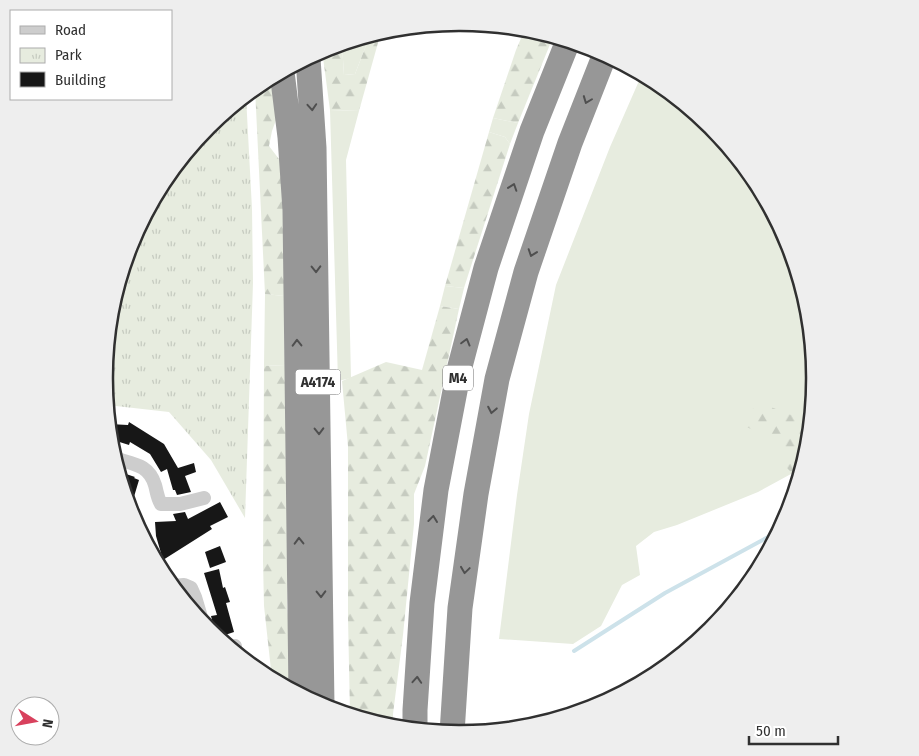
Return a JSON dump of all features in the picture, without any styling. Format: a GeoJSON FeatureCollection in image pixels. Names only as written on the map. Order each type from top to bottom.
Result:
{"type":"FeatureCollection","features":[{"type":"Feature","properties":{"kind":"highway","name":"M4"},"geometry":{"type":"LineString","coordinates":[[415,722],[423,594],[436,490],[459,370],[486,268],[532,131],[565,48]]}},
{"type":"Feature","properties":{"kind":"highway","name":"M4"},"geometry":{"type":"LineString","coordinates":[[453,725],[460,608],[476,494],[498,379],[526,272],[570,143],[601,62]]}},
{"type":"Feature","properties":{"kind":"highway","name":"A4174"},"geometry":{"type":"LineString","coordinates":[[308,66],[314,158],[322,696]]}},
{"type":"Feature","properties":{"kind":"highway","name":"A4174"},"geometry":{"type":"LineString","coordinates":[[283,80],[290,136],[295,210],[301,686]]}},
{"type":"Feature","properties":{"kind":"street"},"geometry":{"type":"LineString","coordinates":[[123,462],[140,465],[150,474],[161,504],[180,504],[204,498]]}},
{"type":"Feature","properties":{"kind":"street"},"geometry":{"type":"LineString","coordinates":[[181,585],[191,588],[196,604]]}},
{"type":"Feature","properties":{"kind":"green space"},"geometry":{"type":"Polygon","coordinates":[[[522,37],[550,43],[518,123],[493,118],[522,37]]]}},
{"type":"Feature","properties":{"kind":"green space"},"geometry":{"type":"Polygon","coordinates":[[[378,41],[359,111],[330,110],[323,60],[343,52],[344,75],[355,74],[366,44],[378,41]]]}},
{"type":"Feature","properties":{"kind":"green space"},"geometry":{"type":"Polygon","coordinates":[[[366,44],[355,74],[344,75],[343,52],[366,44]]]}},
{"type":"Feature","properties":{"kind":"green space"},"geometry":{"type":"Polygon","coordinates":[[[639,82],[671,103],[705,133],[748,185],[780,245],[800,310],[806,355],[806,401],[800,446],[793,473],[758,492],[677,525],[654,532],[636,546],[640,575],[622,585],[601,626],[573,644],[499,639],[529,414],[556,285],[610,147],[639,82]]]}},
{"type":"Feature","properties":{"kind":"green space"},"geometry":{"type":"Polygon","coordinates":[[[273,86],[276,120],[269,146],[282,163],[286,261],[284,296],[265,294],[255,98],[273,86]]]}},
{"type":"Feature","properties":{"kind":"green space"},"geometry":{"type":"Polygon","coordinates":[[[246,104],[252,209],[253,283],[245,518],[211,460],[169,412],[114,406],[113,355],[119,310],[139,245],[171,185],[199,149],[246,104]]]}},
{"type":"Feature","properties":{"kind":"green space"},"geometry":{"type":"Polygon","coordinates":[[[330,110],[359,111],[346,160],[351,378],[338,381],[330,110]]]}},
{"type":"Feature","properties":{"kind":"green space"},"geometry":{"type":"Polygon","coordinates":[[[493,118],[518,123],[510,144],[505,137],[489,132],[493,118]]]}},
{"type":"Feature","properties":{"kind":"green space"},"geometry":{"type":"Polygon","coordinates":[[[489,132],[505,137],[510,144],[464,288],[445,286],[489,132]]]}},
{"type":"Feature","properties":{"kind":"green space"},"geometry":{"type":"Polygon","coordinates":[[[445,286],[464,288],[459,309],[440,306],[445,286]]]}},
{"type":"Feature","properties":{"kind":"green space"},"geometry":{"type":"Polygon","coordinates":[[[265,294],[284,296],[285,365],[264,366],[265,294]]]}},
{"type":"Feature","properties":{"kind":"green space"},"geometry":{"type":"Polygon","coordinates":[[[440,306],[459,309],[425,466],[414,494],[414,524],[393,718],[350,707],[348,446],[342,381],[386,362],[422,370],[440,306]]]}},
{"type":"Feature","properties":{"kind":"green space"},"geometry":{"type":"Polygon","coordinates":[[[285,365],[289,508],[287,607],[293,682],[271,668],[264,606],[264,366],[285,365]]]}},
{"type":"Feature","properties":{"kind":"green space"},"geometry":{"type":"Polygon","coordinates":[[[761,403],[803,420],[800,446],[793,473],[786,467],[782,446],[767,436],[742,425],[747,413],[761,403]]]}},
{"type":"Feature","properties":{"kind":"building"},"geometry":{"type":"Polygon","coordinates":[[[129,422],[164,444],[178,468],[194,463],[196,472],[185,476],[191,492],[177,495],[175,490],[173,490],[167,469],[161,472],[150,454],[130,442],[129,445],[118,442],[116,424],[128,425],[129,422]]]}},
{"type":"Feature","properties":{"kind":"building"},"geometry":{"type":"Polygon","coordinates":[[[127,474],[139,480],[134,497],[127,474]]]}},
{"type":"Feature","properties":{"kind":"building"},"geometry":{"type":"Polygon","coordinates":[[[220,502],[228,517],[210,526],[212,529],[164,559],[156,536],[155,522],[176,521],[173,514],[185,512],[188,519],[220,502]]]}},
{"type":"Feature","properties":{"kind":"building"},"geometry":{"type":"Polygon","coordinates":[[[220,546],[226,562],[210,568],[205,552],[220,546]]]}},
{"type":"Feature","properties":{"kind":"building"},"geometry":{"type":"Polygon","coordinates":[[[219,569],[223,588],[225,587],[230,602],[226,603],[234,632],[226,635],[212,621],[211,616],[217,615],[204,573],[219,569]]]}},
{"type":"Feature","properties":{"kind":"waterway"},"geometry":{"type":"LineString","coordinates":[[574,651],[665,593],[767,538]]}}]}
